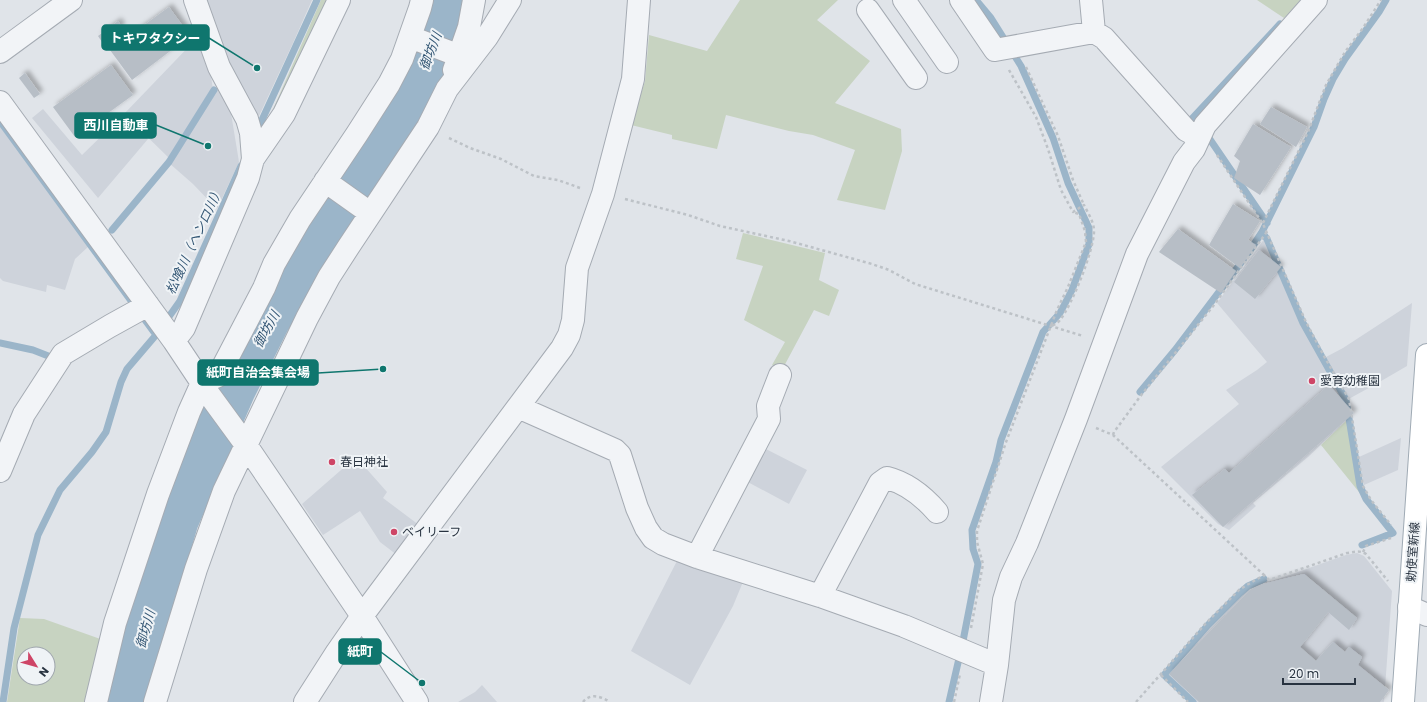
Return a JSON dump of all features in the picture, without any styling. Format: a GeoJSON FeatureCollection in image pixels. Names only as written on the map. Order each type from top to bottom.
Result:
{"type":"FeatureCollection","features":[{"type":"Feature","properties":{"kind":"main road","name":"勅使室新線"},"geometry":{"type":"LineString","coordinates":[[1403,702],[1418,611],[1427,355]]}},
{"type":"Feature","properties":{"kind":"street"},"geometry":{"type":"LineString","coordinates":[[0,52],[71,0]]}},
{"type":"Feature","properties":{"kind":"street"},"geometry":{"type":"LineString","coordinates":[[0,471],[24,414],[64,354],[110,326],[162,324],[184,328],[248,178],[252,148],[246,119],[219,67],[195,0]]}},
{"type":"Feature","properties":{"kind":"street"},"geometry":{"type":"LineString","coordinates":[[252,148],[284,114],[339,0]]}},
{"type":"Feature","properties":{"kind":"street"},"geometry":{"type":"LineString","coordinates":[[96,702],[115,623],[158,494],[189,412],[205,388],[218,376],[264,288],[274,264],[300,219],[362,128],[389,84],[402,59],[422,0]]}},
{"type":"Feature","properties":{"kind":"street"},"geometry":{"type":"LineString","coordinates":[[155,702],[196,570],[224,491],[277,380],[329,277],[428,127],[447,89],[460,56],[469,27],[474,0]]}},
{"type":"Feature","properties":{"kind":"street"},"geometry":{"type":"LineString","coordinates":[[447,89],[487,37],[510,0]]}},
{"type":"Feature","properties":{"kind":"street"},"geometry":{"type":"LineString","coordinates":[[305,702],[362,616],[562,348],[569,335],[572,320],[577,268],[603,194],[633,79],[639,0]]}},
{"type":"Feature","properties":{"kind":"street"},"geometry":{"type":"LineString","coordinates":[[904,0],[947,62]]}},
{"type":"Feature","properties":{"kind":"street"},"geometry":{"type":"LineString","coordinates":[[961,0],[1006,49],[1094,32],[1104,38],[1186,130],[1199,136]]}},
{"type":"Feature","properties":{"kind":"street"},"geometry":{"type":"LineString","coordinates":[[1091,0],[1094,32]]}},
{"type":"Feature","properties":{"kind":"street"},"geometry":{"type":"LineString","coordinates":[[991,702],[997,665],[1004,600],[1011,577],[1076,419],[1137,254],[1184,162],[1194,149],[1205,125],[1316,0]]}},
{"type":"Feature","properties":{"kind":"street"},"geometry":{"type":"LineString","coordinates":[[868,10],[916,78]]}},
{"type":"Feature","properties":{"kind":"street"},"geometry":{"type":"LineString","coordinates":[[410,37],[460,56]]}},
{"type":"Feature","properties":{"kind":"street"},"geometry":{"type":"LineString","coordinates":[[0,102],[162,324],[362,616],[417,702]]}},
{"type":"Feature","properties":{"kind":"street"},"geometry":{"type":"LineString","coordinates":[[325,181],[370,213]]}},
{"type":"Feature","properties":{"kind":"street"},"geometry":{"type":"LineString","coordinates":[[697,557],[769,418],[768,406],[780,375]]}},
{"type":"Feature","properties":{"kind":"street"},"geometry":{"type":"LineString","coordinates":[[518,407],[615,450],[620,454],[637,508],[646,528],[653,538],[663,544],[697,557],[820,596],[904,626],[997,665]]}},
{"type":"Feature","properties":{"kind":"street"},"geometry":{"type":"LineString","coordinates":[[820,596],[880,483],[887,478],[895,480],[926,499],[937,512]]}},
{"type":"Feature","properties":{"kind":"path"},"geometry":{"type":"LineString","coordinates":[[1263,224],[1308,132],[1326,85],[1345,52],[1381,0]]}},
{"type":"Feature","properties":{"kind":"path"},"geometry":{"type":"LineString","coordinates":[[1006,49],[1058,136],[1073,180],[1093,223],[1094,229],[1093,245],[1076,292],[1059,322],[1051,326]]}},
{"type":"Feature","properties":{"kind":"path"},"geometry":{"type":"LineString","coordinates":[[954,702],[984,564],[977,542],[977,530],[1006,442],[1056,310],[1068,287],[1086,242],[1083,225],[1078,214],[1073,212],[1061,190],[1036,117],[1013,75],[1006,49]]}},
{"type":"Feature","properties":{"kind":"path"},"geometry":{"type":"LineString","coordinates":[[428,127],[470,148],[501,159],[534,176],[558,180],[592,192],[688,215],[720,226],[789,241],[872,264],[889,270],[915,284],[1105,343]]}},
{"type":"Feature","properties":{"kind":"path"},"geometry":{"type":"LineString","coordinates":[[1199,136],[1207,141],[1263,224],[1309,328],[1349,400],[1363,486],[1370,500],[1394,529]]}},
{"type":"Feature","properties":{"kind":"path"},"geometry":{"type":"LineString","coordinates":[[1073,212],[1084,205]]}},
{"type":"Feature","properties":{"kind":"path"},"geometry":{"type":"LineString","coordinates":[[1113,435],[1142,394],[1216,302],[1266,233]]}},
{"type":"Feature","properties":{"kind":"path"},"geometry":{"type":"LineString","coordinates":[[1076,419],[1113,435],[1269,580],[1347,553],[1363,552]]}},
{"type":"Feature","properties":{"kind":"path"},"geometry":{"type":"LineString","coordinates":[[1363,552],[1366,546],[1393,537]]}},
{"type":"Feature","properties":{"kind":"path"},"geometry":{"type":"LineString","coordinates":[[1363,552],[1418,611]]}},
{"type":"Feature","properties":{"kind":"path"},"geometry":{"type":"LineString","coordinates":[[1136,702],[1206,623],[1240,589],[1264,575]]}},
{"type":"Feature","properties":{"kind":"path"},"geometry":{"type":"LineString","coordinates":[[1161,675],[1188,702]]}},
{"type":"Feature","properties":{"kind":"path"},"geometry":{"type":"LineString","coordinates":[[582,702],[590,696],[603,698],[610,702]]}},
{"type":"Feature","properties":{"kind":"shaded area"},"geometry":{"type":"Polygon","coordinates":[[[203,0],[312,0],[259,116],[253,113],[238,83],[203,0]]]}},
{"type":"Feature","properties":{"kind":"shaded area"},"geometry":{"type":"Polygon","coordinates":[[[198,37],[211,76],[213,90],[170,159],[124,114],[198,37]]]}},
{"type":"Feature","properties":{"kind":"shaded area"},"geometry":{"type":"Polygon","coordinates":[[[220,83],[229,101],[239,162],[217,209],[193,184],[169,163],[220,83]]]}},
{"type":"Feature","properties":{"kind":"shaded area"},"geometry":{"type":"Polygon","coordinates":[[[43,109],[82,155],[123,115],[148,139],[98,198],[32,118],[43,109]]]}},
{"type":"Feature","properties":{"kind":"shaded area"},"geometry":{"type":"Polygon","coordinates":[[[0,123],[89,246],[75,259],[65,290],[47,285],[46,292],[3,281],[0,278],[0,123]]]}},
{"type":"Feature","properties":{"kind":"shaded area","name":"愛育幼稚園"},"geometry":{"type":"Polygon","coordinates":[[[1265,238],[1307,333],[1315,348],[1326,357],[1343,348],[1412,303],[1407,366],[1345,401],[1348,419],[1308,457],[1253,503],[1256,506],[1229,530],[1218,524],[1161,467],[1239,404],[1226,390],[1267,362],[1217,303],[1265,238]]]}},
{"type":"Feature","properties":{"kind":"shaded area"},"geometry":{"type":"Polygon","coordinates":[[[1401,438],[1398,470],[1364,485],[1359,457],[1401,438]]]}},
{"type":"Feature","properties":{"kind":"shaded area"},"geometry":{"type":"Polygon","coordinates":[[[762,447],[807,470],[789,504],[744,480],[762,447]]]}},
{"type":"Feature","properties":{"kind":"shaded area"},"geometry":{"type":"Polygon","coordinates":[[[356,457],[387,492],[383,498],[419,525],[397,555],[380,542],[360,511],[323,535],[302,504],[356,457]]]}},
{"type":"Feature","properties":{"kind":"shaded area"},"geometry":{"type":"Polygon","coordinates":[[[1357,553],[1364,556],[1392,591],[1384,702],[1194,702],[1166,675],[1209,626],[1249,587],[1261,581],[1272,581],[1346,555],[1357,553]]]}},
{"type":"Feature","properties":{"kind":"shaded area"},"geometry":{"type":"Polygon","coordinates":[[[679,557],[745,577],[733,606],[690,685],[631,651],[679,557]]]}},
{"type":"Feature","properties":{"kind":"shaded area"},"geometry":{"type":"Polygon","coordinates":[[[482,685],[497,702],[458,702],[475,692],[482,685]]]}},
{"type":"Feature","properties":{"kind":"green space"},"geometry":{"type":"Polygon","coordinates":[[[321,0],[331,0],[276,111],[267,123],[321,0]]]}},
{"type":"Feature","properties":{"kind":"green space"},"geometry":{"type":"Polygon","coordinates":[[[740,0],[838,0],[817,20],[870,61],[835,103],[901,129],[902,151],[885,210],[837,200],[855,150],[813,135],[789,131],[726,115],[717,149],[672,139],[672,135],[631,125],[645,81],[649,35],[707,51],[740,0]]]}},
{"type":"Feature","properties":{"kind":"green space"},"geometry":{"type":"Polygon","coordinates":[[[1257,0],[1301,0],[1284,18],[1257,0]]]}},
{"type":"Feature","properties":{"kind":"green space"},"geometry":{"type":"Polygon","coordinates":[[[743,233],[825,253],[819,280],[839,290],[829,316],[814,310],[782,370],[772,365],[785,342],[744,320],[763,266],[736,259],[743,233]]]}},
{"type":"Feature","properties":{"kind":"green space"},"geometry":{"type":"Polygon","coordinates":[[[1348,419],[1358,486],[1363,497],[1321,445],[1348,419]]]}},
{"type":"Feature","properties":{"kind":"green space"},"geometry":{"type":"Polygon","coordinates":[[[20,618],[44,619],[106,641],[90,702],[7,702],[20,618]]]}},
{"type":"Feature","properties":{"kind":"building"},"geometry":{"type":"Polygon","coordinates":[[[169,7],[190,36],[132,80],[110,50],[169,7]]]}},
{"type":"Feature","properties":{"kind":"building"},"geometry":{"type":"Polygon","coordinates":[[[118,21],[122,27],[102,42],[98,36],[118,21]]]}},
{"type":"Feature","properties":{"kind":"building"},"geometry":{"type":"Polygon","coordinates":[[[111,65],[133,95],[75,137],[53,107],[111,65]]]}},
{"type":"Feature","properties":{"kind":"building"},"geometry":{"type":"Polygon","coordinates":[[[25,73],[40,94],[34,98],[19,78],[25,73]]]}},
{"type":"Feature","properties":{"kind":"building"},"geometry":{"type":"Polygon","coordinates":[[[1271,107],[1307,127],[1296,147],[1260,124],[1271,107]]]}},
{"type":"Feature","properties":{"kind":"building"},"geometry":{"type":"Polygon","coordinates":[[[1253,124],[1291,147],[1260,195],[1234,178],[1240,161],[1234,156],[1253,124]]]}},
{"type":"Feature","properties":{"kind":"building"},"geometry":{"type":"Polygon","coordinates":[[[1233,204],[1260,221],[1248,240],[1256,245],[1240,268],[1209,245],[1233,204]]]}},
{"type":"Feature","properties":{"kind":"building"},"geometry":{"type":"Polygon","coordinates":[[[1178,229],[1236,271],[1221,293],[1159,252],[1178,229]]]}},
{"type":"Feature","properties":{"kind":"building"},"geometry":{"type":"Polygon","coordinates":[[[1259,250],[1281,267],[1255,299],[1234,282],[1259,250]]]}},
{"type":"Feature","properties":{"kind":"building"},"geometry":{"type":"Polygon","coordinates":[[[1329,385],[1354,413],[1223,527],[1192,495],[1225,469],[1229,473],[1329,385]]]}},
{"type":"Feature","properties":{"kind":"building"},"geometry":{"type":"Polygon","coordinates":[[[1304,574],[1357,618],[1349,630],[1328,612],[1300,647],[1316,661],[1333,642],[1345,652],[1349,647],[1362,657],[1358,665],[1389,690],[1380,702],[1199,702],[1169,674],[1250,590],[1263,584],[1304,574]]]}},
{"type":"Feature","properties":{"kind":"waterway","name":"松喰川（ヘンロ川）"},"geometry":{"type":"LineString","coordinates":[[256,133],[317,0]]}},
{"type":"Feature","properties":{"kind":"waterway","name":"御坊川"},"geometry":{"type":"LineString","coordinates":[[124,702],[177,521],[234,390],[269,320],[406,111],[439,30],[441,0]]}},
{"type":"Feature","properties":{"kind":"waterway"},"geometry":{"type":"LineString","coordinates":[[949,702],[978,564],[973,549],[972,530],[996,462],[1001,440],[1043,332],[1060,313],[1072,290],[1089,244],[1089,228],[1068,183],[1053,138],[1021,66],[991,18],[976,0]]}},
{"type":"Feature","properties":{"kind":"waterway"},"geometry":{"type":"LineString","coordinates":[[1249,252],[1262,232],[1314,127],[1333,79],[1386,0]]}},
{"type":"Feature","properties":{"kind":"waterway"},"geometry":{"type":"LineString","coordinates":[[1189,122],[1280,24]]}},
{"type":"Feature","properties":{"kind":"waterway"},"geometry":{"type":"LineString","coordinates":[[112,230],[169,162],[214,90]]}},
{"type":"Feature","properties":{"kind":"waterway"},"geometry":{"type":"LineString","coordinates":[[0,121],[156,335]]}},
{"type":"Feature","properties":{"kind":"waterway"},"geometry":{"type":"LineString","coordinates":[[1209,138],[1267,223]]}},
{"type":"Feature","properties":{"kind":"waterway","name":"松喰川（ヘンロ川）"},"geometry":{"type":"LineString","coordinates":[[3,702],[14,628],[38,535],[60,490],[92,452],[106,432],[121,382],[127,369],[156,335],[180,301],[241,166]]}},
{"type":"Feature","properties":{"kind":"waterway"},"geometry":{"type":"LineString","coordinates":[[1262,232],[1267,239],[1303,323],[1346,400],[1360,486],[1366,499],[1393,533],[1362,545]]}},
{"type":"Feature","properties":{"kind":"waterway"},"geometry":{"type":"LineString","coordinates":[[1140,392],[1175,350],[1243,260]]}},
{"type":"Feature","properties":{"kind":"waterway"},"geometry":{"type":"LineString","coordinates":[[0,343],[33,350],[56,359]]}},
{"type":"Feature","properties":{"kind":"waterway"},"geometry":{"type":"LineString","coordinates":[[1193,702],[1164,675],[1208,625],[1240,593],[1248,586],[1264,579]]}},
{"type":"Feature","properties":{"kind":"place","name":"トキワタクシー"},"geometry":{"type":"Point","coordinates":[257,68]}},
{"type":"Feature","properties":{"kind":"place","name":"西川自動車"},"geometry":{"type":"Point","coordinates":[208,146]}},
{"type":"Feature","properties":{"kind":"place","name":"紙町自治会集会場"},"geometry":{"type":"Point","coordinates":[383,369]}},
{"type":"Feature","properties":{"kind":"place","name":"愛育幼稚園"},"geometry":{"type":"Point","coordinates":[1312,381]}},
{"type":"Feature","properties":{"kind":"place","name":"春日神社"},"geometry":{"type":"Point","coordinates":[332,462]}},
{"type":"Feature","properties":{"kind":"place","name":"ベイリーフ"},"geometry":{"type":"Point","coordinates":[394,532]}},
{"type":"Feature","properties":{"kind":"place","name":"紙町"},"geometry":{"type":"Point","coordinates":[422,683]}}]}
